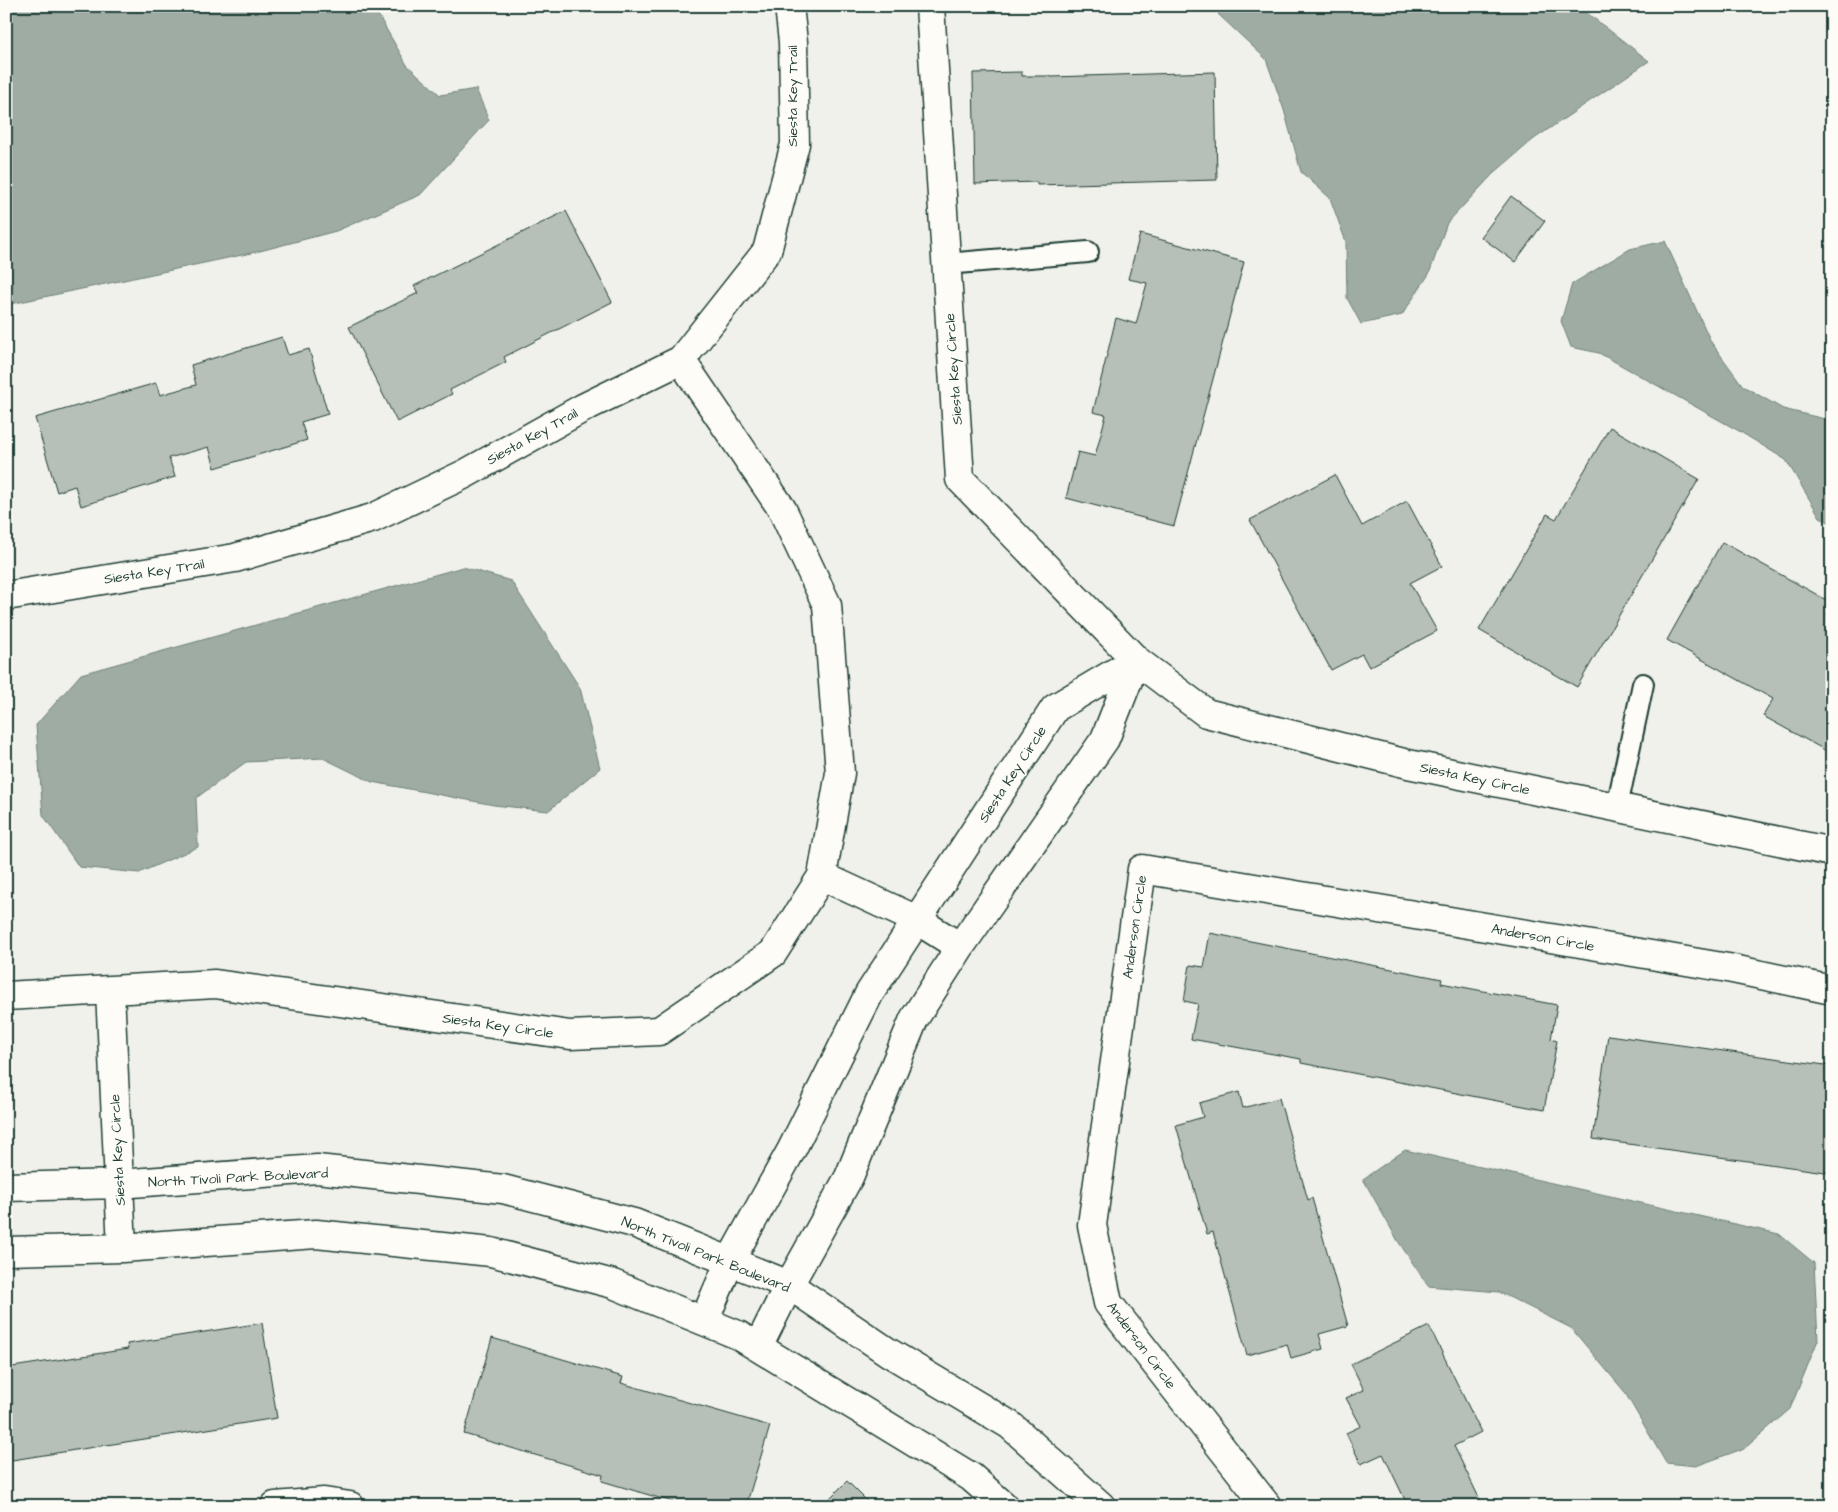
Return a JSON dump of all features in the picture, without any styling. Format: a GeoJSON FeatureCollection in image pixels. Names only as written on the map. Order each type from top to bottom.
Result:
{"type":"FeatureCollection","features":[{"type":"Feature","properties":{"kind":"street","name":"Siesta Key Trail"},"geometry":{"type":"LineString","coordinates":[[6,596],[235,558],[373,518],[465,474],[583,408],[681,360],[767,251],[795,144],[793,42],[789,6]]}},
{"type":"Feature","properties":{"kind":"street","name":"Siesta Key Circle"},"geometry":{"type":"LineString","coordinates":[[930,6],[960,479],[1136,660],[1206,713],[1408,764],[1832,852]]}},
{"type":"Feature","properties":{"kind":"street","name":"Siesta Key Circle"},"geometry":{"type":"LineString","coordinates":[[6,996],[215,984],[570,1035],[659,1031],[773,954],[822,876],[840,773],[827,605],[782,509],[681,360]]}},
{"type":"Feature","properties":{"kind":"street","name":"Siesta Key Circle"},"geometry":{"type":"LineString","coordinates":[[704,1321],[730,1262],[792,1149],[869,994],[1055,708],[1136,660]]}},
{"type":"Feature","properties":{"kind":"street"},"geometry":{"type":"LineString","coordinates":[[758,1347],[789,1285],[849,1177],[914,1019],[960,947],[1105,739],[1136,660]]}},
{"type":"Feature","properties":{"kind":"street","name":"Anderson Circle"},"geometry":{"type":"LineString","coordinates":[[1268,1506],[1108,1303],[1092,1225],[1142,868],[1728,968],[1832,990]]}},
{"type":"Feature","properties":{"kind":"street"},"geometry":{"type":"LineString","coordinates":[[822,876],[917,920],[960,947]]}},
{"type":"Feature","properties":{"kind":"street","name":"Siesta Key Circle"},"geometry":{"type":"LineString","coordinates":[[110,991],[122,1248]]}},
{"type":"Feature","properties":{"kind":"street","name":"North Tivoli Park Boulevard"},"geometry":{"type":"LineString","coordinates":[[6,1187],[118,1184],[317,1169],[502,1189],[634,1222],[789,1285],[888,1352],[1010,1425],[1101,1506]]}},
{"type":"Feature","properties":{"kind":"street"},"geometry":{"type":"LineString","coordinates":[[6,1251],[122,1248],[316,1234],[491,1252],[614,1284],[738,1335],[971,1477],[1004,1506]]}},
{"type":"Feature","properties":{"kind":"street"},"geometry":{"type":"LineString","coordinates":[[275,1506],[324,1502],[350,1506]]}},
{"type":"Feature","properties":{"kind":"lane"},"geometry":{"type":"LineString","coordinates":[[946,264],[1088,252]]}},
{"type":"Feature","properties":{"kind":"lane"},"geometry":{"type":"LineString","coordinates":[[1617,807],[1644,684]]}},
{"type":"Feature","properties":{"kind":"shaded area"},"geometry":{"type":"Polygon","coordinates":[[[6,6],[367,6],[377,13],[407,65],[440,95],[476,89],[489,120],[420,195],[336,231],[256,252],[6,305],[6,6]]]}},
{"type":"Feature","properties":{"kind":"shaded area"},"geometry":{"type":"Polygon","coordinates":[[[1223,6],[1578,6],[1649,61],[1534,139],[1494,173],[1447,223],[1429,274],[1402,315],[1361,324],[1347,298],[1346,242],[1330,198],[1301,172],[1284,110],[1266,59],[1218,14],[1223,6]]]}},
{"type":"Feature","properties":{"kind":"shaded area"},"geometry":{"type":"Polygon","coordinates":[[[1665,241],[1711,342],[1743,386],[1783,409],[1829,420],[1832,418],[1832,524],[1820,517],[1786,460],[1739,431],[1599,353],[1571,347],[1561,321],[1572,284],[1630,249],[1665,241]]]}},
{"type":"Feature","properties":{"kind":"shaded area"},"geometry":{"type":"Polygon","coordinates":[[[463,567],[511,581],[580,688],[600,768],[548,811],[494,805],[372,782],[323,758],[246,762],[196,798],[198,847],[139,873],[79,867],[43,815],[36,725],[81,674],[463,567]]]}},
{"type":"Feature","properties":{"kind":"shaded area"},"geometry":{"type":"Polygon","coordinates":[[[1405,1150],[1779,1234],[1814,1263],[1818,1340],[1790,1409],[1745,1448],[1696,1466],[1666,1463],[1624,1391],[1571,1328],[1499,1292],[1428,1286],[1398,1241],[1363,1179],[1405,1150]]]}},
{"type":"Feature","properties":{"kind":"building"},"geometry":{"type":"Polygon","coordinates":[[[1022,72],[1022,76],[1051,77],[1215,72],[1217,180],[1037,185],[1037,182],[975,184],[973,73],[1022,72]]]}},
{"type":"Feature","properties":{"kind":"building"},"geometry":{"type":"Polygon","coordinates":[[[1511,196],[1545,221],[1515,262],[1481,237],[1511,196]]]}},
{"type":"Feature","properties":{"kind":"building"},"geometry":{"type":"Polygon","coordinates":[[[566,211],[612,302],[504,357],[506,362],[450,390],[452,394],[397,422],[349,327],[418,293],[414,286],[566,211]]]}},
{"type":"Feature","properties":{"kind":"building"},"geometry":{"type":"Polygon","coordinates":[[[1140,234],[1244,262],[1174,526],[1066,498],[1078,452],[1095,456],[1106,415],[1093,412],[1116,318],[1136,324],[1147,283],[1128,279],[1140,234]]]}},
{"type":"Feature","properties":{"kind":"building"},"geometry":{"type":"Polygon","coordinates":[[[282,337],[288,355],[309,349],[328,414],[301,422],[307,440],[215,468],[209,447],[169,458],[175,477],[81,506],[75,486],[57,492],[35,418],[156,383],[160,395],[196,385],[191,365],[282,337]]]}},
{"type":"Feature","properties":{"kind":"building"},"geometry":{"type":"Polygon","coordinates":[[[1610,427],[1699,479],[1577,687],[1479,630],[1547,514],[1556,519],[1610,427]]]}},
{"type":"Feature","properties":{"kind":"building"},"geometry":{"type":"Polygon","coordinates":[[[1335,475],[1362,526],[1407,501],[1442,566],[1410,583],[1437,631],[1369,667],[1362,654],[1331,670],[1250,520],[1335,475]]]}},
{"type":"Feature","properties":{"kind":"building"},"geometry":{"type":"Polygon","coordinates":[[[6,478],[12,499],[6,500],[6,478]]]}},
{"type":"Feature","properties":{"kind":"building"},"geometry":{"type":"Polygon","coordinates":[[[1722,542],[1832,603],[1827,615],[1832,618],[1832,754],[1763,716],[1773,699],[1667,640],[1722,542]]]}},
{"type":"Feature","properties":{"kind":"building"},"geometry":{"type":"Polygon","coordinates":[[[1210,933],[1442,979],[1441,983],[1557,1005],[1551,1039],[1557,1041],[1544,1110],[1301,1063],[1301,1059],[1191,1039],[1198,1004],[1184,1001],[1190,965],[1204,967],[1210,933]]]}},
{"type":"Feature","properties":{"kind":"building"},"geometry":{"type":"Polygon","coordinates":[[[1608,1035],[1832,1066],[1832,1173],[1593,1139],[1608,1035]]]}},
{"type":"Feature","properties":{"kind":"building"},"geometry":{"type":"Polygon","coordinates":[[[1239,1092],[1243,1108],[1279,1098],[1308,1200],[1312,1198],[1348,1326],[1319,1334],[1323,1349],[1291,1358],[1287,1344],[1247,1355],[1213,1232],[1207,1234],[1176,1125],[1203,1117],[1199,1103],[1239,1092]]]}},
{"type":"Feature","properties":{"kind":"building"},"geometry":{"type":"Polygon","coordinates":[[[262,1323],[277,1418],[6,1461],[6,1368],[128,1349],[127,1344],[262,1323]]]}},
{"type":"Feature","properties":{"kind":"building"},"geometry":{"type":"Polygon","coordinates":[[[1429,1326],[1481,1432],[1454,1446],[1483,1506],[1408,1506],[1383,1454],[1361,1464],[1346,1433],[1361,1426],[1346,1398],[1364,1390],[1351,1364],[1429,1326]]]}},
{"type":"Feature","properties":{"kind":"building"},"geometry":{"type":"Polygon","coordinates":[[[492,1338],[623,1377],[621,1383],[770,1426],[746,1506],[686,1506],[602,1481],[603,1475],[464,1434],[492,1338]]]}},
{"type":"Feature","properties":{"kind":"building"},"geometry":{"type":"Polygon","coordinates":[[[847,1481],[872,1506],[822,1506],[847,1481]]]}}]}
